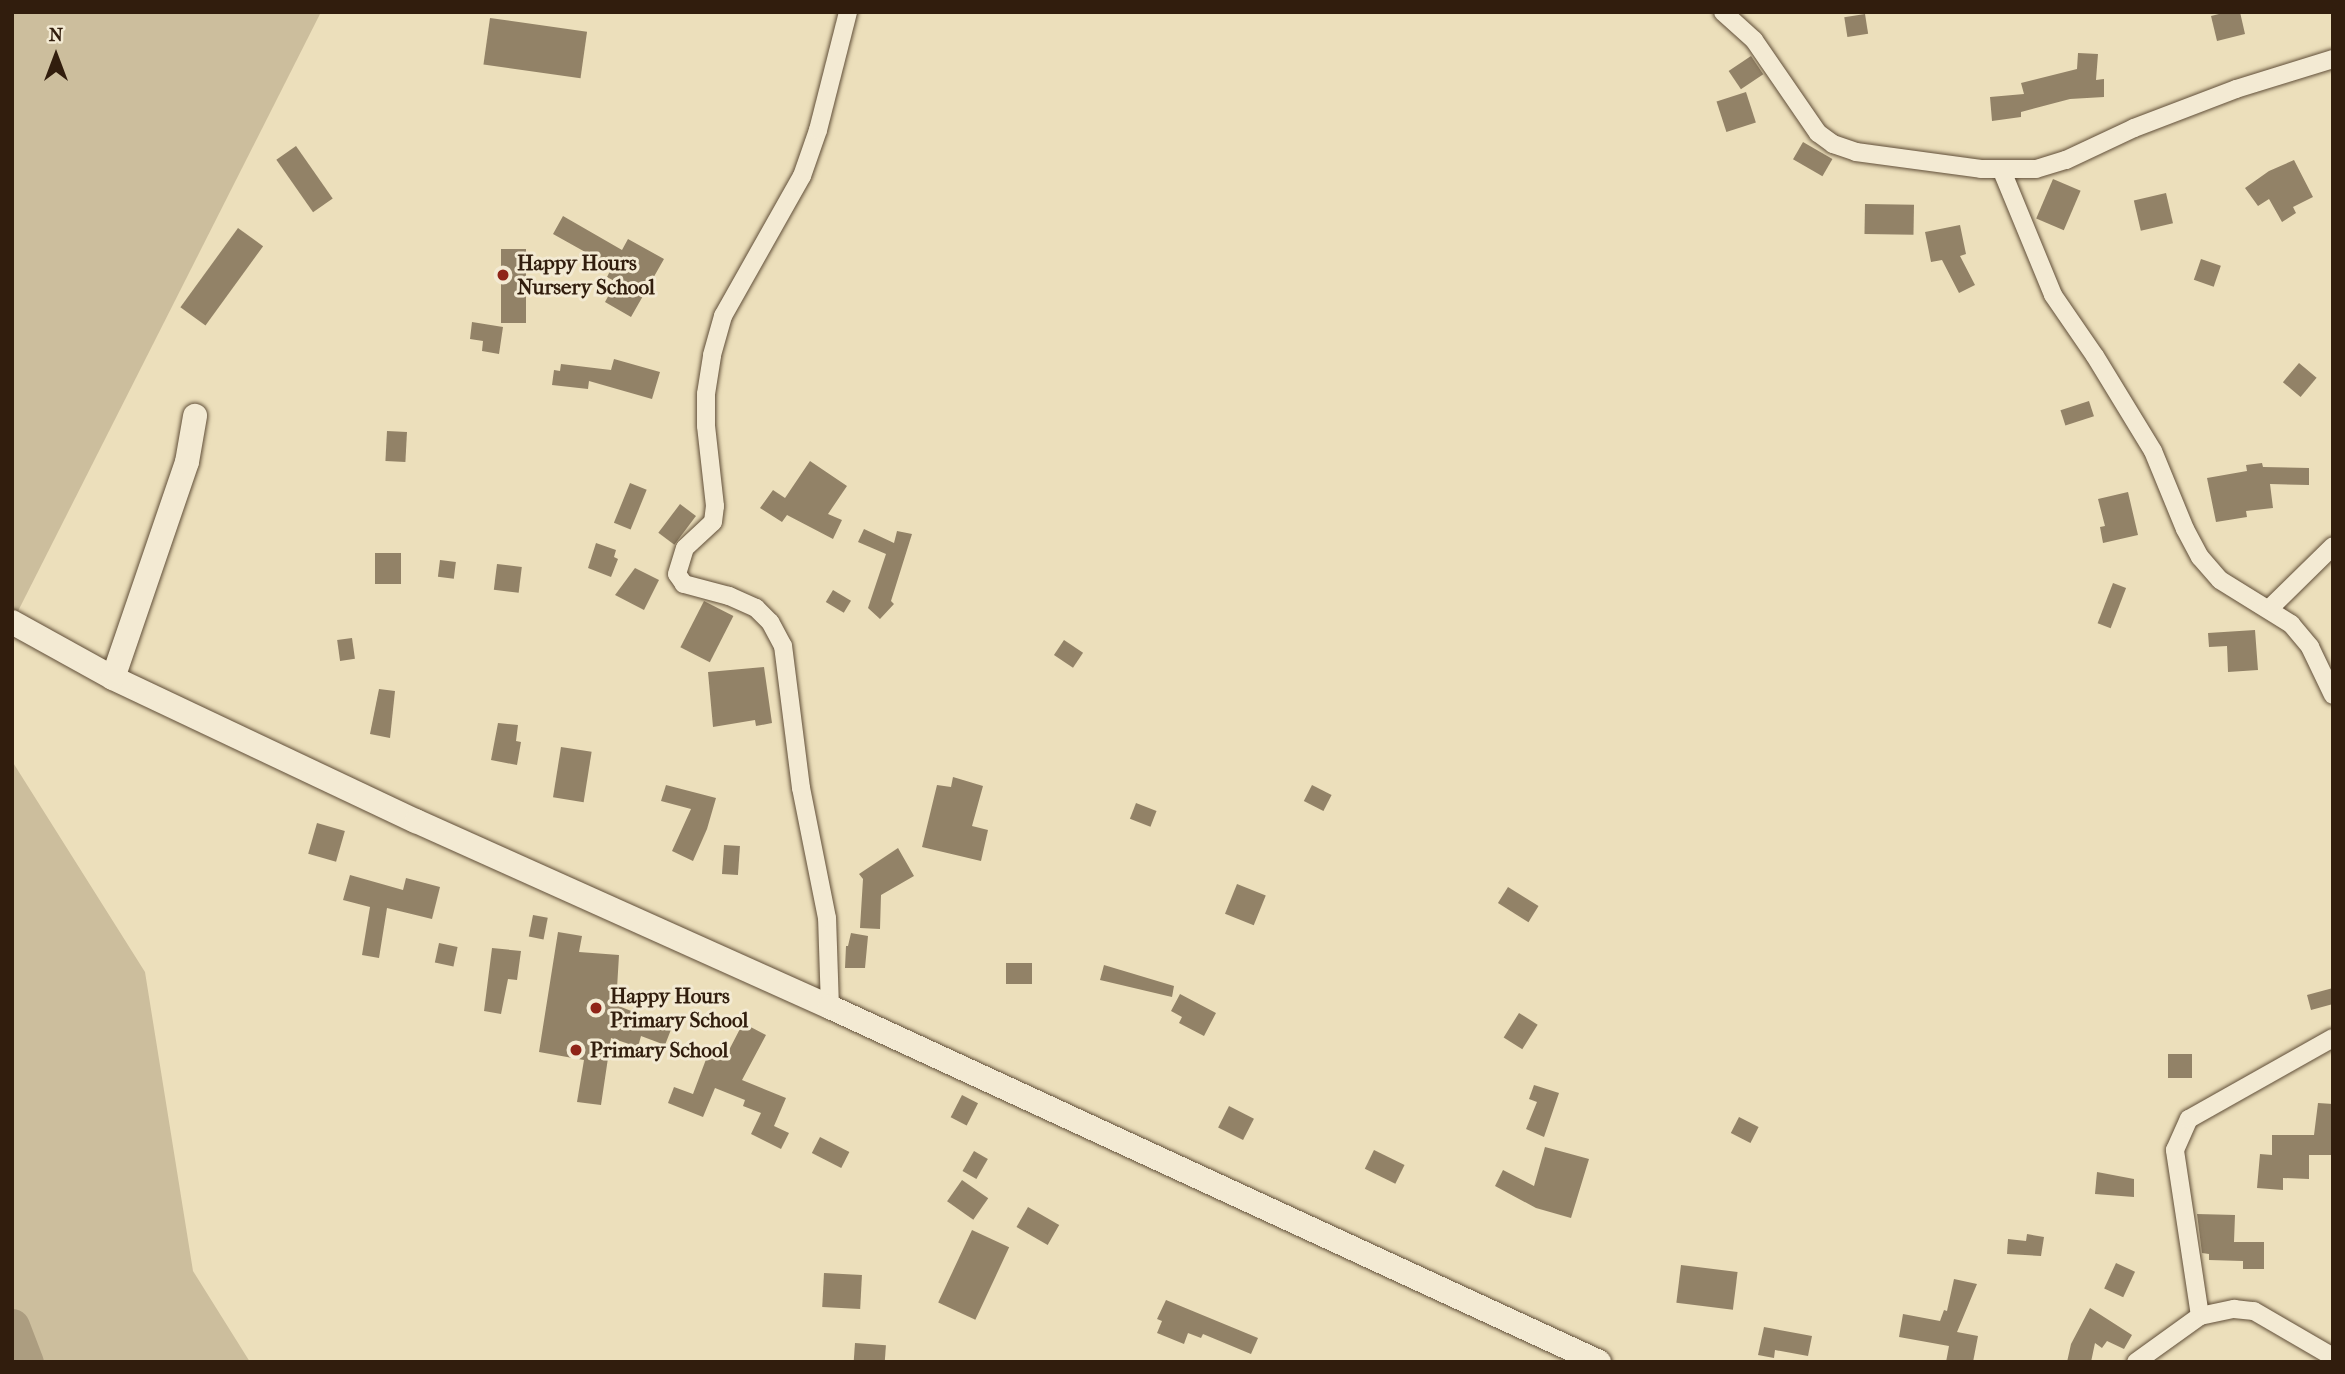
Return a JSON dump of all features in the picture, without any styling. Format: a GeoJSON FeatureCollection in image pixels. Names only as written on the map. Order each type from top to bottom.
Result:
{"type":"FeatureCollection","features":[{"type":"Feature","properties":{"kind":"street"},"geometry":{"type":"LineString","coordinates":[[830,1007],[827,918],[801,788],[783,646],[770,622],[756,608],[729,596],[684,584],[677,574],[685,548],[713,522],[715,506],[706,426],[706,394],[712,355],[723,316],[802,176],[818,130],[848,12]]}},
{"type":"Feature","properties":{"kind":"street"},"geometry":{"type":"LineString","coordinates":[[1723,12],[1754,40],[1812,125],[1833,144],[1856,152],[2002,171],[2036,169],[2066,160],[2134,128],[2236,89],[2333,59]]}},
{"type":"Feature","properties":{"kind":"street"},"geometry":{"type":"LineString","coordinates":[[2002,171],[2053,295],[2095,356],[2152,451],[2185,529],[2200,557],[2220,580],[2242,596],[2270,608],[2291,624],[2310,648],[2333,695]]}},
{"type":"Feature","properties":{"kind":"street"},"geometry":{"type":"LineString","coordinates":[[113,678],[187,462],[195,416]]}},
{"type":"Feature","properties":{"kind":"street"},"geometry":{"type":"LineString","coordinates":[[2270,608],[2333,546]]}},
{"type":"Feature","properties":{"kind":"street"},"geometry":{"type":"LineString","coordinates":[[12,622],[113,678],[428,827],[830,1007],[1598,1362]]}},
{"type":"Feature","properties":{"kind":"street"},"geometry":{"type":"LineString","coordinates":[[2200,1316],[2175,1150],[2189,1119],[2333,1038]]}},
{"type":"Feature","properties":{"kind":"street"},"geometry":{"type":"LineString","coordinates":[[2136,1362],[2200,1316],[2234,1309],[2254,1311],[2333,1357]]}},
{"type":"Feature","properties":{"kind":"shaded area"},"geometry":{"type":"Polygon","coordinates":[[[12,12],[321,12],[12,623],[12,12]]]}},
{"type":"Feature","properties":{"kind":"shaded area"},"geometry":{"type":"Polygon","coordinates":[[[12,761],[145,972],[193,1271],[250,1362],[12,1362],[12,761]]]}},
{"type":"Feature","properties":{"kind":"building"},"geometry":{"type":"Polygon","coordinates":[[[2240,12],[2245,34],[2217,41],[2211,16],[2240,12]]]}},
{"type":"Feature","properties":{"kind":"building"},"geometry":{"type":"Polygon","coordinates":[[[1865,14],[1868,34],[1847,37],[1844,17],[1865,14]]]}},
{"type":"Feature","properties":{"kind":"building"},"geometry":{"type":"Polygon","coordinates":[[[490,18],[587,32],[581,78],[483,65],[490,18]]]}},
{"type":"Feature","properties":{"kind":"building"},"geometry":{"type":"Polygon","coordinates":[[[2078,53],[2098,54],[2096,80],[2104,79],[2104,97],[2070,99],[2021,112],[2021,117],[1992,121],[1990,97],[2024,94],[2021,83],[2077,69],[2078,53]]]}},
{"type":"Feature","properties":{"kind":"building"},"geometry":{"type":"Polygon","coordinates":[[[1751,56],[1763,74],[1741,89],[1729,71],[1751,56]]]}},
{"type":"Feature","properties":{"kind":"building"},"geometry":{"type":"Polygon","coordinates":[[[1746,92],[1756,122],[1726,132],[1717,102],[1746,92]]]}},
{"type":"Feature","properties":{"kind":"building"},"geometry":{"type":"Polygon","coordinates":[[[1803,142],[1832,159],[1822,176],[1793,159],[1803,142]]]}},
{"type":"Feature","properties":{"kind":"building"},"geometry":{"type":"Polygon","coordinates":[[[296,146],[333,198],[313,212],[276,160],[296,146]]]}},
{"type":"Feature","properties":{"kind":"building"},"geometry":{"type":"Polygon","coordinates":[[[2294,160],[2313,197],[2293,207],[2296,213],[2282,222],[2269,199],[2258,206],[2245,188],[2269,171],[2294,160]]]}},
{"type":"Feature","properties":{"kind":"building"},"geometry":{"type":"Polygon","coordinates":[[[2053,179],[2081,191],[2064,230],[2036,219],[2053,179]]]}},
{"type":"Feature","properties":{"kind":"building"},"geometry":{"type":"Polygon","coordinates":[[[2166,193],[2173,223],[2141,231],[2134,200],[2166,193]]]}},
{"type":"Feature","properties":{"kind":"building"},"geometry":{"type":"Polygon","coordinates":[[[1865,204],[1914,205],[1913,235],[1864,234],[1865,204]]]}},
{"type":"Feature","properties":{"kind":"building"},"geometry":{"type":"Polygon","coordinates":[[[563,216],[622,250],[628,239],[664,259],[631,317],[605,302],[616,282],[607,277],[612,267],[553,234],[563,216]]]}},
{"type":"Feature","properties":{"kind":"building"},"geometry":{"type":"Polygon","coordinates":[[[1960,225],[1966,254],[1960,256],[1975,285],[1959,293],[1942,260],[1931,262],[1925,232],[1960,225]]]}},
{"type":"Feature","properties":{"kind":"building"},"geometry":{"type":"Polygon","coordinates":[[[238,228],[263,246],[205,326],[180,307],[238,228]]]}},
{"type":"Feature","properties":{"kind":"building"},"geometry":{"type":"Polygon","coordinates":[[[501,249],[526,249],[526,323],[501,323],[501,249]]]}},
{"type":"Feature","properties":{"kind":"building"},"geometry":{"type":"Polygon","coordinates":[[[2201,259],[2221,266],[2214,287],[2194,280],[2201,259]]]}},
{"type":"Feature","properties":{"kind":"building"},"geometry":{"type":"Polygon","coordinates":[[[472,322],[503,327],[499,354],[482,351],[483,341],[470,339],[472,322]]]}},
{"type":"Feature","properties":{"kind":"building"},"geometry":{"type":"Polygon","coordinates":[[[614,359],[660,372],[652,399],[589,381],[588,389],[552,385],[554,370],[560,371],[561,364],[611,370],[614,359]]]}},
{"type":"Feature","properties":{"kind":"building"},"geometry":{"type":"Polygon","coordinates":[[[2299,363],[2317,378],[2301,397],[2283,382],[2299,363]]]}},
{"type":"Feature","properties":{"kind":"building"},"geometry":{"type":"Polygon","coordinates":[[[2089,401],[2094,416],[2065,425],[2060,410],[2089,401]]]}},
{"type":"Feature","properties":{"kind":"building"},"geometry":{"type":"Polygon","coordinates":[[[387,431],[407,432],[405,462],[385,461],[387,431]]]}},
{"type":"Feature","properties":{"kind":"building"},"geometry":{"type":"Polygon","coordinates":[[[810,461],[847,486],[828,514],[842,520],[833,539],[787,515],[782,522],[760,508],[773,490],[785,498],[810,461]]]}},
{"type":"Feature","properties":{"kind":"building"},"geometry":{"type":"Polygon","coordinates":[[[2262,463],[2263,467],[2309,468],[2309,485],[2270,484],[2273,508],[2246,511],[2247,517],[2216,522],[2207,478],[2247,471],[2246,465],[2262,463]]]}},
{"type":"Feature","properties":{"kind":"building"},"geometry":{"type":"Polygon","coordinates":[[[630,483],[647,490],[631,530],[614,523],[630,483]]]}},
{"type":"Feature","properties":{"kind":"building"},"geometry":{"type":"Polygon","coordinates":[[[2128,492],[2138,535],[2103,543],[2100,527],[2105,526],[2098,499],[2128,492]]]}},
{"type":"Feature","properties":{"kind":"building"},"geometry":{"type":"Polygon","coordinates":[[[680,504],[696,516],[674,545],[658,533],[680,504]]]}},
{"type":"Feature","properties":{"kind":"building"},"geometry":{"type":"Polygon","coordinates":[[[864,529],[894,543],[897,531],[912,534],[891,601],[894,604],[880,619],[868,608],[886,554],[858,542],[864,529]]]}},
{"type":"Feature","properties":{"kind":"building"},"geometry":{"type":"Polygon","coordinates":[[[596,543],[616,550],[614,557],[618,559],[611,577],[588,568],[596,543]]]}},
{"type":"Feature","properties":{"kind":"building"},"geometry":{"type":"Polygon","coordinates":[[[375,553],[401,553],[401,584],[375,584],[375,553]]]}},
{"type":"Feature","properties":{"kind":"building"},"geometry":{"type":"Polygon","coordinates":[[[440,560],[456,562],[454,579],[438,577],[440,560]]]}},
{"type":"Feature","properties":{"kind":"building"},"geometry":{"type":"Polygon","coordinates":[[[497,564],[522,567],[519,593],[494,590],[497,564]]]}},
{"type":"Feature","properties":{"kind":"building"},"geometry":{"type":"Polygon","coordinates":[[[635,568],[659,580],[644,610],[615,595],[635,568]]]}},
{"type":"Feature","properties":{"kind":"building"},"geometry":{"type":"Polygon","coordinates":[[[2113,583],[2126,588],[2111,628],[2098,623],[2113,583]]]}},
{"type":"Feature","properties":{"kind":"building"},"geometry":{"type":"Polygon","coordinates":[[[833,590],[851,601],[844,613],[826,602],[833,590]]]}},
{"type":"Feature","properties":{"kind":"building"},"geometry":{"type":"Polygon","coordinates":[[[704,601],[733,616],[710,662],[680,647],[704,601]]]}},
{"type":"Feature","properties":{"kind":"building"},"geometry":{"type":"Polygon","coordinates":[[[2255,630],[2258,670],[2228,672],[2227,646],[2209,647],[2208,633],[2255,630]]]}},
{"type":"Feature","properties":{"kind":"building"},"geometry":{"type":"Polygon","coordinates":[[[352,638],[355,659],[340,661],[337,640],[352,638]]]}},
{"type":"Feature","properties":{"kind":"building"},"geometry":{"type":"Polygon","coordinates":[[[1064,640],[1083,653],[1073,668],[1054,655],[1064,640]]]}},
{"type":"Feature","properties":{"kind":"building"},"geometry":{"type":"Polygon","coordinates":[[[764,667],[772,723],[756,726],[755,720],[713,727],[708,672],[764,667]]]}},
{"type":"Feature","properties":{"kind":"building"},"geometry":{"type":"Polygon","coordinates":[[[379,689],[395,691],[390,738],[370,734],[379,689]]]}},
{"type":"Feature","properties":{"kind":"building"},"geometry":{"type":"Polygon","coordinates":[[[498,723],[518,725],[516,741],[521,742],[517,765],[491,760],[498,723]]]}},
{"type":"Feature","properties":{"kind":"building"},"geometry":{"type":"Polygon","coordinates":[[[561,747],[592,752],[584,802],[553,797],[561,747]]]}},
{"type":"Feature","properties":{"kind":"building"},"geometry":{"type":"Polygon","coordinates":[[[953,777],[983,786],[972,826],[988,830],[981,861],[922,847],[937,785],[951,787],[953,777]]]}},
{"type":"Feature","properties":{"kind":"building"},"geometry":{"type":"Polygon","coordinates":[[[666,785],[716,798],[707,829],[693,861],[672,851],[691,809],[661,801],[666,785]]]}},
{"type":"Feature","properties":{"kind":"building"},"geometry":{"type":"Polygon","coordinates":[[[1312,785],[1332,795],[1323,811],[1304,801],[1312,785]]]}},
{"type":"Feature","properties":{"kind":"building"},"geometry":{"type":"Polygon","coordinates":[[[1136,803],[1157,811],[1150,827],[1130,819],[1136,803]]]}},
{"type":"Feature","properties":{"kind":"building"},"geometry":{"type":"Polygon","coordinates":[[[317,823],[345,831],[336,862],[308,854],[317,823]]]}},
{"type":"Feature","properties":{"kind":"building"},"geometry":{"type":"Polygon","coordinates":[[[724,845],[740,846],[738,875],[722,874],[724,845]]]}},
{"type":"Feature","properties":{"kind":"building"},"geometry":{"type":"Polygon","coordinates":[[[898,848],[914,876],[881,895],[880,929],[860,928],[863,879],[859,874],[898,848]]]}},
{"type":"Feature","properties":{"kind":"building"},"geometry":{"type":"Polygon","coordinates":[[[350,875],[403,890],[406,878],[440,887],[432,919],[387,908],[379,958],[362,955],[370,907],[343,900],[350,875]]]}},
{"type":"Feature","properties":{"kind":"building"},"geometry":{"type":"Polygon","coordinates":[[[1237,884],[1266,896],[1254,925],[1225,914],[1237,884]]]}},
{"type":"Feature","properties":{"kind":"building"},"geometry":{"type":"Polygon","coordinates":[[[1508,887],[1539,906],[1528,922],[1498,903],[1508,887]]]}},
{"type":"Feature","properties":{"kind":"building"},"geometry":{"type":"Polygon","coordinates":[[[533,915],[548,918],[544,939],[529,937],[533,915]]]}},
{"type":"Feature","properties":{"kind":"building"},"geometry":{"type":"Polygon","coordinates":[[[558,932],[582,936],[579,952],[619,955],[616,1005],[672,1027],[665,1045],[641,1036],[638,1047],[611,1038],[601,1105],[577,1102],[584,1060],[539,1052],[558,932]]]}},
{"type":"Feature","properties":{"kind":"building"},"geometry":{"type":"Polygon","coordinates":[[[851,933],[868,936],[865,968],[845,968],[846,946],[851,933]]]}},
{"type":"Feature","properties":{"kind":"building"},"geometry":{"type":"Polygon","coordinates":[[[439,943],[458,947],[453,967],[435,963],[439,943]]]}},
{"type":"Feature","properties":{"kind":"building"},"geometry":{"type":"Polygon","coordinates":[[[492,948],[521,951],[517,980],[508,979],[501,1014],[484,1011],[492,948]]]}},
{"type":"Feature","properties":{"kind":"building"},"geometry":{"type":"Polygon","coordinates":[[[1006,963],[1032,963],[1032,984],[1006,984],[1006,963]]]}},
{"type":"Feature","properties":{"kind":"building"},"geometry":{"type":"Polygon","coordinates":[[[1104,965],[1174,986],[1172,997],[1100,980],[1104,965]]]}},
{"type":"Feature","properties":{"kind":"building"},"geometry":{"type":"Polygon","coordinates":[[[2333,988],[2333,1004],[2311,1010],[2307,995],[2333,988]]]}},
{"type":"Feature","properties":{"kind":"building"},"geometry":{"type":"Polygon","coordinates":[[[1180,994],[1216,1013],[1204,1036],[1179,1023],[1182,1017],[1171,1011],[1180,994]]]}},
{"type":"Feature","properties":{"kind":"building"},"geometry":{"type":"Polygon","coordinates":[[[1519,1013],[1538,1025],[1522,1049],[1504,1038],[1519,1013]]]}},
{"type":"Feature","properties":{"kind":"building"},"geometry":{"type":"Polygon","coordinates":[[[743,1023],[766,1035],[742,1080],[786,1098],[774,1126],[789,1133],[781,1149],[751,1134],[761,1113],[743,1106],[745,1100],[715,1088],[703,1117],[668,1103],[674,1087],[693,1094],[711,1046],[728,1052],[743,1023]]]}},
{"type":"Feature","properties":{"kind":"building"},"geometry":{"type":"Polygon","coordinates":[[[2168,1054],[2192,1054],[2192,1078],[2168,1078],[2168,1054]]]}},
{"type":"Feature","properties":{"kind":"building"},"geometry":{"type":"Polygon","coordinates":[[[1534,1085],[1559,1093],[1544,1137],[1526,1129],[1537,1102],[1529,1099],[1534,1085]]]}},
{"type":"Feature","properties":{"kind":"building"},"geometry":{"type":"Polygon","coordinates":[[[962,1095],[978,1103],[967,1125],[951,1117],[962,1095]]]}},
{"type":"Feature","properties":{"kind":"building"},"geometry":{"type":"Polygon","coordinates":[[[2318,1103],[2333,1104],[2333,1155],[2309,1155],[2309,1179],[2283,1178],[2283,1190],[2257,1188],[2260,1154],[2272,1155],[2272,1135],[2314,1135],[2318,1103]]]}},
{"type":"Feature","properties":{"kind":"building"},"geometry":{"type":"Polygon","coordinates":[[[1229,1106],[1254,1119],[1243,1140],[1218,1127],[1229,1106]]]}},
{"type":"Feature","properties":{"kind":"building"},"geometry":{"type":"Polygon","coordinates":[[[1739,1117],[1759,1127],[1750,1143],[1731,1133],[1739,1117]]]}},
{"type":"Feature","properties":{"kind":"building"},"geometry":{"type":"Polygon","coordinates":[[[820,1137],[849,1152],[841,1168],[812,1153],[820,1137]]]}},
{"type":"Feature","properties":{"kind":"building"},"geometry":{"type":"Polygon","coordinates":[[[1545,1147],[1589,1159],[1571,1218],[1536,1208],[1495,1186],[1503,1170],[1534,1186],[1545,1147]]]}},
{"type":"Feature","properties":{"kind":"building"},"geometry":{"type":"Polygon","coordinates":[[[1374,1150],[1405,1165],[1395,1184],[1365,1169],[1374,1150]]]}},
{"type":"Feature","properties":{"kind":"building"},"geometry":{"type":"Polygon","coordinates":[[[974,1151],[988,1159],[976,1179],[962,1171],[974,1151]]]}},
{"type":"Feature","properties":{"kind":"building"},"geometry":{"type":"Polygon","coordinates":[[[2097,1172],[2134,1179],[2134,1197],[2095,1194],[2097,1172]]]}},
{"type":"Feature","properties":{"kind":"building"},"geometry":{"type":"Polygon","coordinates":[[[962,1180],[988,1198],[973,1220],[947,1201],[962,1180]]]}},
{"type":"Feature","properties":{"kind":"building"},"geometry":{"type":"Polygon","coordinates":[[[1028,1207],[1059,1225],[1048,1245],[1016,1227],[1028,1207]]]}},
{"type":"Feature","properties":{"kind":"building"},"geometry":{"type":"Polygon","coordinates":[[[2197,1214],[2235,1215],[2234,1242],[2264,1242],[2264,1269],[2243,1269],[2243,1261],[2209,1260],[2209,1254],[2202,1253],[2197,1214]]]}},
{"type":"Feature","properties":{"kind":"building"},"geometry":{"type":"Polygon","coordinates":[[[972,1230],[1009,1247],[975,1320],[938,1303],[972,1230]]]}},
{"type":"Feature","properties":{"kind":"building"},"geometry":{"type":"Polygon","coordinates":[[[2027,1234],[2044,1237],[2041,1256],[2007,1254],[2008,1239],[2026,1241],[2027,1234]]]}},
{"type":"Feature","properties":{"kind":"building"},"geometry":{"type":"Polygon","coordinates":[[[2116,1263],[2135,1272],[2123,1297],[2104,1288],[2116,1263]]]}},
{"type":"Feature","properties":{"kind":"building"},"geometry":{"type":"Polygon","coordinates":[[[1681,1265],[1738,1272],[1733,1310],[1676,1303],[1681,1265]]]}},
{"type":"Feature","properties":{"kind":"building"},"geometry":{"type":"Polygon","coordinates":[[[824,1273],[862,1275],[860,1309],[822,1307],[824,1273]]]}},
{"type":"Feature","properties":{"kind":"building"},"geometry":{"type":"Polygon","coordinates":[[[1954,1279],[1977,1284],[1957,1332],[1978,1336],[1973,1362],[1946,1362],[1949,1346],[1899,1337],[1903,1314],[1940,1321],[1944,1310],[1947,1311],[1954,1279]]]}},
{"type":"Feature","properties":{"kind":"building"},"geometry":{"type":"Polygon","coordinates":[[[1166,1300],[1258,1338],[1251,1354],[1203,1334],[1201,1338],[1188,1333],[1184,1344],[1157,1333],[1162,1321],[1157,1319],[1166,1300]]]}},
{"type":"Feature","properties":{"kind":"building"},"geometry":{"type":"Polygon","coordinates":[[[2090,1308],[2132,1335],[2124,1349],[2107,1341],[2102,1348],[2095,1343],[2091,1362],[2067,1362],[2071,1344],[2090,1308]]]}},
{"type":"Feature","properties":{"kind":"building"},"geometry":{"type":"Polygon","coordinates":[[[1764,1327],[1812,1336],[1808,1356],[1775,1350],[1774,1358],[1758,1355],[1764,1327]]]}},
{"type":"Feature","properties":{"kind":"building"},"geometry":{"type":"Polygon","coordinates":[[[855,1343],[886,1345],[885,1362],[854,1362],[855,1343]]]}},
{"type":"Feature","properties":{"kind":"waterway"},"geometry":{"type":"LineString","coordinates":[[12,1326],[26,1362]]}},
{"type":"Feature","properties":{"kind":"place","name":"Happy Hours Nursery School"},"geometry":{"type":"Point","coordinates":[503,275]}},
{"type":"Feature","properties":{"kind":"place","name":"Happy Hours Primary School"},"geometry":{"type":"Point","coordinates":[596,1008]}},
{"type":"Feature","properties":{"kind":"place","name":"Primary School"},"geometry":{"type":"Point","coordinates":[576,1050]}}]}
